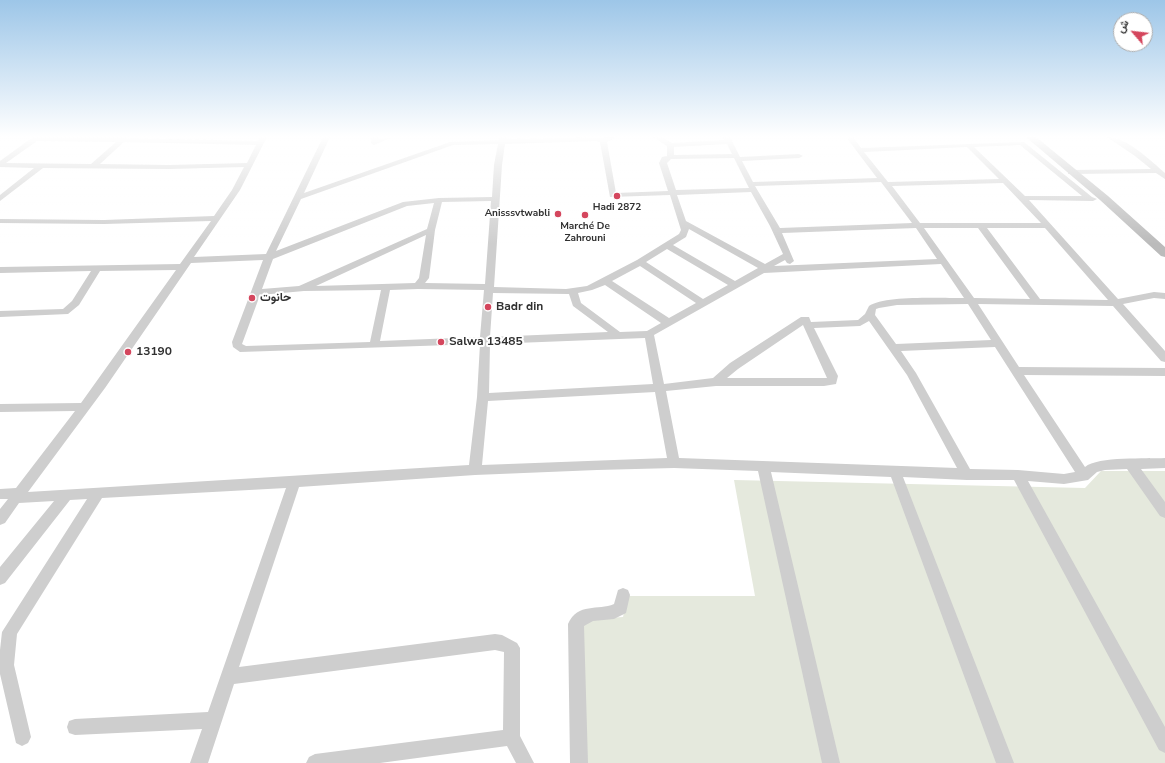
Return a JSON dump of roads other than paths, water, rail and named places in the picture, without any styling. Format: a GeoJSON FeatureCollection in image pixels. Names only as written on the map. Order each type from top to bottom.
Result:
{"type":"FeatureCollection","features":[{"type":"Feature","properties":{"kind":"main road"},"geometry":{"type":"LineString","coordinates":[[1072,173],[1104,198],[1165,253]]}},
{"type":"Feature","properties":{"kind":"street"},"geometry":{"type":"LineString","coordinates":[[0,199],[33,173]]}},
{"type":"Feature","properties":{"kind":"street"},"geometry":{"type":"LineString","coordinates":[[0,519],[84,407],[186,264],[236,190],[245,173]]}},
{"type":"Feature","properties":{"kind":"street"},"geometry":{"type":"LineString","coordinates":[[309,173],[269,256],[255,292],[237,342],[237,346],[244,350],[649,334],[788,255]]}},
{"type":"Feature","properties":{"kind":"street"},"geometry":{"type":"LineString","coordinates":[[297,198],[369,173]]}},
{"type":"Feature","properties":{"kind":"street"},"geometry":{"type":"LineString","coordinates":[[475,470],[483,397],[485,341],[498,173]]}},
{"type":"Feature","properties":{"kind":"street"},"geometry":{"type":"LineString","coordinates":[[608,173],[612,194],[672,193],[753,187],[884,182],[1005,181]]}},
{"type":"Feature","properties":{"kind":"street"},"geometry":{"type":"LineString","coordinates":[[255,292],[301,289],[418,286],[573,291],[589,288],[606,281],[640,262],[684,233],[685,230],[666,173]]}},
{"type":"Feature","properties":{"kind":"street"},"geometry":{"type":"LineString","coordinates":[[746,173],[778,231],[792,268]]}},
{"type":"Feature","properties":{"kind":"street"},"geometry":{"type":"LineString","coordinates":[[876,173],[918,225],[971,301],[1084,476]]}},
{"type":"Feature","properties":{"kind":"street"},"geometry":{"type":"LineString","coordinates":[[996,173],[1023,198],[1165,358]]}},
{"type":"Feature","properties":{"kind":"street"},"geometry":{"type":"LineString","coordinates":[[1062,173],[1090,199]]}},
{"type":"Feature","properties":{"kind":"street"},"geometry":{"type":"LineString","coordinates":[[1023,198],[1104,198]]}},
{"type":"Feature","properties":{"kind":"street"},"geometry":{"type":"LineString","coordinates":[[0,270],[186,264],[269,256],[400,206],[439,200],[496,199]]}},
{"type":"Feature","properties":{"kind":"street"},"geometry":{"type":"LineString","coordinates":[[418,286],[424,278],[431,230],[439,200]]}},
{"type":"Feature","properties":{"kind":"street"},"geometry":{"type":"LineString","coordinates":[[0,222],[104,222],[217,218]]}},
{"type":"Feature","properties":{"kind":"street"},"geometry":{"type":"LineString","coordinates":[[682,222],[762,269],[942,261]]}},
{"type":"Feature","properties":{"kind":"street"},"geometry":{"type":"LineString","coordinates":[[778,231],[918,225],[1047,226]]}},
{"type":"Feature","properties":{"kind":"street"},"geometry":{"type":"LineString","coordinates":[[980,225],[1037,302]]}},
{"type":"Feature","properties":{"kind":"street"},"geometry":{"type":"LineString","coordinates":[[301,289],[431,230]]}},
{"type":"Feature","properties":{"kind":"street"},"geometry":{"type":"LineString","coordinates":[[667,245],[735,285]]}},
{"type":"Feature","properties":{"kind":"street"},"geometry":{"type":"LineString","coordinates":[[640,262],[702,303]]}},
{"type":"Feature","properties":{"kind":"street"},"geometry":{"type":"LineString","coordinates":[[0,314],[65,312],[76,303],[97,268]]}},
{"type":"Feature","properties":{"kind":"street"},"geometry":{"type":"LineString","coordinates":[[606,281],[669,322]]}},
{"type":"Feature","properties":{"kind":"street"},"geometry":{"type":"LineString","coordinates":[[374,345],[386,287]]}},
{"type":"Feature","properties":{"kind":"street"},"geometry":{"type":"LineString","coordinates":[[573,291],[576,304],[618,335]]}},
{"type":"Feature","properties":{"kind":"street"},"geometry":{"type":"LineString","coordinates":[[809,325],[856,324],[870,315],[872,308],[876,305],[897,302],[971,301],[1116,303],[1154,295],[1165,296]]}},
{"type":"Feature","properties":{"kind":"street"},"geometry":{"type":"LineString","coordinates":[[870,315],[911,373],[967,475]]}},
{"type":"Feature","properties":{"kind":"street"},"geometry":{"type":"LineString","coordinates":[[483,397],[660,388],[716,382],[824,382],[832,381],[833,376],[805,318],[734,366],[716,382]]}},
{"type":"Feature","properties":{"kind":"street"},"geometry":{"type":"LineString","coordinates":[[649,334],[674,463]]}},
{"type":"Feature","properties":{"kind":"street"},"geometry":{"type":"LineString","coordinates":[[894,348],[998,343]]}},
{"type":"Feature","properties":{"kind":"street"},"geometry":{"type":"LineString","coordinates":[[1016,371],[1165,372]]}},
{"type":"Feature","properties":{"kind":"street"},"geometry":{"type":"LineString","coordinates":[[0,408],[84,407]]}},
{"type":"Feature","properties":{"kind":"street"},"geometry":{"type":"LineString","coordinates":[[0,494],[18,496],[67,495],[475,470],[674,463],[967,475],[1018,475],[1064,478],[1084,476],[1099,466],[1165,463]]}},
{"type":"Feature","properties":{"kind":"street"},"geometry":{"type":"LineString","coordinates":[[1130,464],[1165,512]]}},
{"type":"Feature","properties":{"kind":"street"},"geometry":{"type":"LineString","coordinates":[[762,466],[831,763]]}},
{"type":"Feature","properties":{"kind":"street"},"geometry":{"type":"LineString","coordinates":[[895,472],[1006,763]]}},
{"type":"Feature","properties":{"kind":"street"},"geometry":{"type":"LineString","coordinates":[[1018,475],[1165,744]]}},
{"type":"Feature","properties":{"kind":"street"},"geometry":{"type":"LineString","coordinates":[[199,763],[212,720],[294,482]]}},
{"type":"Feature","properties":{"kind":"street"},"geometry":{"type":"LineString","coordinates":[[22,737],[6,665],[10,632],[98,493]]}},
{"type":"Feature","properties":{"kind":"street"},"geometry":{"type":"LineString","coordinates":[[0,578],[67,495]]}},
{"type":"Feature","properties":{"kind":"street"},"geometry":{"type":"LineString","coordinates":[[579,763],[576,624],[580,618],[586,616],[614,612],[618,610],[621,608],[623,595]]}},
{"type":"Feature","properties":{"kind":"street"},"geometry":{"type":"LineString","coordinates":[[227,677],[495,642],[502,643],[512,648],[513,653],[511,737],[526,763]]}},
{"type":"Feature","properties":{"kind":"street"},"geometry":{"type":"LineString","coordinates":[[74,727],[212,720]]}},
{"type":"Feature","properties":{"kind":"street"},"geometry":{"type":"LineString","coordinates":[[315,763],[511,737]]}},
{"type":"Feature","properties":{"kind":"place","name":"Hadi 2872"},"geometry":{"type":"Point","coordinates":[617,196]}},
{"type":"Feature","properties":{"kind":"place","name":"Anisssvtwabli"},"geometry":{"type":"Point","coordinates":[558,214]}},
{"type":"Feature","properties":{"kind":"place","name":"Marché De Zahrouni"},"geometry":{"type":"Point","coordinates":[585,215]}},
{"type":"Feature","properties":{"kind":"place","name":"حانوت"},"geometry":{"type":"Point","coordinates":[252,298]}},
{"type":"Feature","properties":{"kind":"place","name":"Badr din"},"geometry":{"type":"Point","coordinates":[488,307]}},
{"type":"Feature","properties":{"kind":"place","name":"Salwa 13485"},"geometry":{"type":"Point","coordinates":[441,342]}},
{"type":"Feature","properties":{"kind":"place","name":"13190"},"geometry":{"type":"Point","coordinates":[128,352]}}]}
